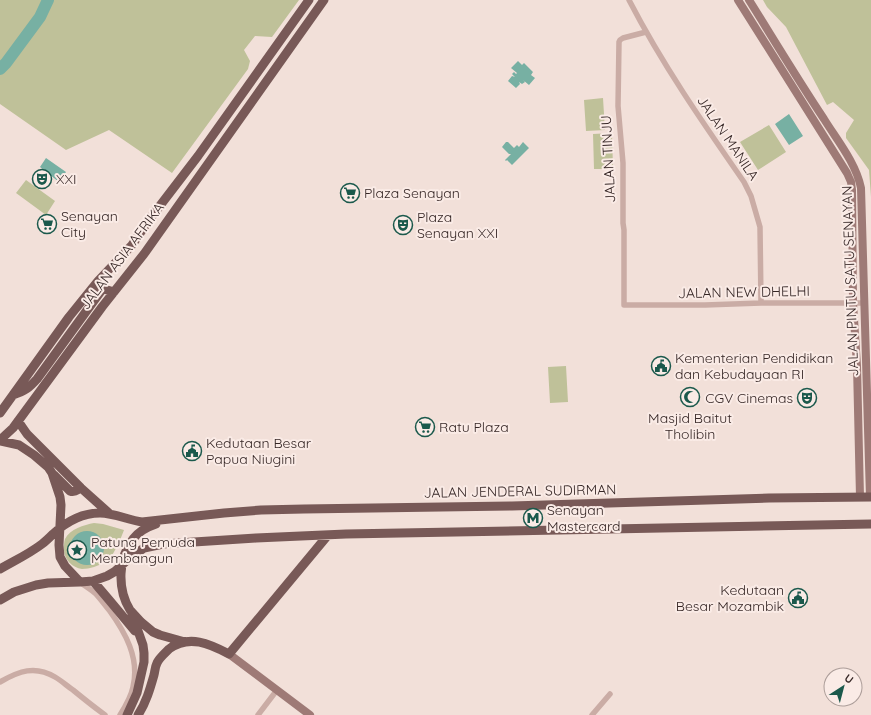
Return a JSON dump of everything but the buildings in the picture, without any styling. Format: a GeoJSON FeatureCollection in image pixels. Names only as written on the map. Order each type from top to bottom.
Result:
{"type":"FeatureCollection","features":[{"type":"Feature","properties":{"kind":"main road","name":"JALAN ASIA AFRIKA"},"geometry":{"type":"LineString","coordinates":[[2,409],[69,317],[93,287],[132,245],[149,220],[194,162],[309,0]]}},
{"type":"Feature","properties":{"kind":"main road","name":"JALAN ASIA AFRIKA"},"geometry":{"type":"LineString","coordinates":[[0,440],[13,428],[54,371],[147,249],[324,0]]}},
{"type":"Feature","properties":{"kind":"main road","name":"JALAN PINTU SATU SENAYAN"},"geometry":{"type":"LineString","coordinates":[[738,0],[829,144],[847,174],[852,190],[853,303],[857,366],[860,497]]}},
{"type":"Feature","properties":{"kind":"main road","name":"JALAN PINTU SATU SENAYAN"},"geometry":{"type":"LineString","coordinates":[[749,0],[856,170],[862,188],[870,497]]}},
{"type":"Feature","properties":{"kind":"main road"},"geometry":{"type":"LineString","coordinates":[[273,52],[283,58]]}},
{"type":"Feature","properties":{"kind":"main road"},"geometry":{"type":"LineString","coordinates":[[13,395],[30,388],[101,291],[104,289],[114,292]]}},
{"type":"Feature","properties":{"kind":"main road"},"geometry":{"type":"LineString","coordinates":[[857,366],[867,366]]}},
{"type":"Feature","properties":{"kind":"main road"},"geometry":{"type":"LineString","coordinates":[[18,421],[27,434],[81,488],[110,514]]}},
{"type":"Feature","properties":{"kind":"main road"},"geometry":{"type":"LineString","coordinates":[[18,445],[21,438],[27,434]]}},
{"type":"Feature","properties":{"kind":"main road"},"geometry":{"type":"LineString","coordinates":[[0,440],[18,445],[34,455],[70,491],[73,492],[81,488]]}},
{"type":"Feature","properties":{"kind":"main road"},"geometry":{"type":"LineString","coordinates":[[859,442],[869,441]]}},
{"type":"Feature","properties":{"kind":"main road"},"geometry":{"type":"LineString","coordinates":[[860,464],[869,464]]}},
{"type":"Feature","properties":{"kind":"main road"},"geometry":{"type":"LineString","coordinates":[[52,473],[60,497],[61,505],[59,545],[60,557],[65,566],[80,582]]}},
{"type":"Feature","properties":{"kind":"main road","name":"JALAN JENDERAL SUDIRMAN"},"geometry":{"type":"LineString","coordinates":[[170,519],[261,510],[512,506],[769,498],[870,497]]}},
{"type":"Feature","properties":{"kind":"main road"},"geometry":{"type":"LineString","coordinates":[[0,569],[43,544],[60,528],[83,515],[98,513],[110,514],[132,521],[142,522],[170,519]]}},
{"type":"Feature","properties":{"kind":"main road"},"geometry":{"type":"LineString","coordinates":[[126,715],[137,693],[144,662],[144,649],[124,594],[121,581],[122,564],[125,553],[139,532],[170,519]]}},
{"type":"Feature","properties":{"kind":"main road"},"geometry":{"type":"LineString","coordinates":[[0,600],[22,589],[36,585],[93,581],[110,574],[144,548],[163,544],[346,534],[871,524]]}},
{"type":"Feature","properties":{"kind":"main road"},"geometry":{"type":"LineString","coordinates":[[230,654],[328,535]]}},
{"type":"Feature","properties":{"kind":"main road"},"geometry":{"type":"LineString","coordinates":[[93,581],[139,637]]}},
{"type":"Feature","properties":{"kind":"main road"},"geometry":{"type":"LineString","coordinates":[[130,610],[153,632],[185,642]]}},
{"type":"Feature","properties":{"kind":"main road"},"geometry":{"type":"LineString","coordinates":[[138,715],[148,696],[157,662],[170,649],[185,642],[192,641],[214,646],[230,654],[310,715]]}},
{"type":"Feature","properties":{"kind":"street","name":"JALAN MANILA"},"geometry":{"type":"LineString","coordinates":[[630,0],[646,32],[668,70],[744,182],[751,196],[760,227],[761,303]]}},
{"type":"Feature","properties":{"kind":"street","name":"JALAN TINJU"},"geometry":{"type":"LineString","coordinates":[[624,305],[623,163],[618,106],[618,42],[623,38],[646,32]]}},
{"type":"Feature","properties":{"kind":"street","name":"JALAN NEW DHELHI"},"geometry":{"type":"LineString","coordinates":[[624,305],[865,303]]}},
{"type":"Feature","properties":{"kind":"street"},"geometry":{"type":"LineString","coordinates":[[80,582],[94,592],[106,606],[122,628],[130,645],[135,675],[130,696],[120,715]]}},
{"type":"Feature","properties":{"kind":"street"},"geometry":{"type":"LineString","coordinates":[[0,682],[12,675],[25,671],[45,672],[56,677],[105,715]]}},
{"type":"Feature","properties":{"kind":"street"},"geometry":{"type":"LineString","coordinates":[[258,715],[277,690]]}},
{"type":"Feature","properties":{"kind":"street"},"geometry":{"type":"LineString","coordinates":[[592,715],[610,694]]}},
{"type":"Feature","properties":{"kind":"green space"},"geometry":{"type":"Polygon","coordinates":[[[0,0],[299,0],[272,37],[255,36],[244,50],[250,61],[248,69],[172,173],[109,130],[66,150],[0,104],[0,0]]]}},
{"type":"Feature","properties":{"kind":"green space"},"geometry":{"type":"Polygon","coordinates":[[[763,0],[871,0],[871,197],[869,170],[846,138],[846,133],[854,120],[833,102],[827,105],[786,27],[767,7],[763,0]]]}},
{"type":"Feature","properties":{"kind":"green space"},"geometry":{"type":"Polygon","coordinates":[[[603,98],[605,130],[586,131],[584,100],[603,98]]]}},
{"type":"Feature","properties":{"kind":"green space"},"geometry":{"type":"Polygon","coordinates":[[[769,125],[786,152],[758,170],[740,142],[769,125]]]}},
{"type":"Feature","properties":{"kind":"green space"},"geometry":{"type":"Polygon","coordinates":[[[612,133],[613,169],[594,169],[593,134],[612,133]]]}},
{"type":"Feature","properties":{"kind":"green space"},"geometry":{"type":"Polygon","coordinates":[[[26,180],[55,201],[46,215],[16,193],[26,180]]]}},
{"type":"Feature","properties":{"kind":"green space"},"geometry":{"type":"Polygon","coordinates":[[[566,366],[568,402],[550,403],[548,367],[566,366]]]}},
{"type":"Feature","properties":{"kind":"green space"},"geometry":{"type":"Polygon","coordinates":[[[94,523],[124,530],[116,549],[103,563],[84,569],[75,567],[69,562],[65,555],[65,539],[74,530],[94,523]]]}},
{"type":"Feature","properties":{"kind":"water"},"geometry":{"type":"Polygon","coordinates":[[[518,61],[522,65],[524,63],[533,72],[531,75],[535,78],[529,85],[523,80],[525,82],[522,84],[519,82],[520,84],[516,88],[508,81],[512,76],[515,77],[512,74],[514,72],[516,74],[517,73],[511,68],[518,61]]]}},
{"type":"Feature","properties":{"kind":"water"},"geometry":{"type":"Polygon","coordinates":[[[789,114],[803,136],[789,145],[775,124],[789,114]]]}},
{"type":"Feature","properties":{"kind":"water"},"geometry":{"type":"Polygon","coordinates":[[[506,142],[514,148],[517,145],[519,147],[523,142],[529,148],[512,165],[505,160],[511,154],[509,154],[502,147],[506,142]]]}},
{"type":"Feature","properties":{"kind":"water"},"geometry":{"type":"Polygon","coordinates":[[[46,158],[66,172],[59,182],[40,167],[46,158]]]}},
{"type":"Feature","properties":{"kind":"water"},"geometry":{"type":"Polygon","coordinates":[[[84,531],[90,531],[94,532],[101,538],[104,548],[103,555],[97,562],[90,565],[84,565],[80,564],[73,558],[70,551],[70,545],[71,541],[77,534],[84,531]]]}},
{"type":"Feature","properties":{"kind":"waterway"},"geometry":{"type":"LineString","coordinates":[[0,69],[40,17],[48,0]]}},
{"type":"Feature","properties":{"kind":"place","name":"XXI"},"geometry":{"type":"Point","coordinates":[42,179]}},
{"type":"Feature","properties":{"kind":"place","name":"Plaza Senayan"},"geometry":{"type":"Point","coordinates":[350,193]}},
{"type":"Feature","properties":{"kind":"place","name":"Senayan City"},"geometry":{"type":"Point","coordinates":[47,224]}},
{"type":"Feature","properties":{"kind":"place","name":"Plaza Senayan XXI"},"geometry":{"type":"Point","coordinates":[403,225]}},
{"type":"Feature","properties":{"kind":"place","name":"Kementerian Pendidikan dan Kebudayaan RI"},"geometry":{"type":"Point","coordinates":[661,366]}},
{"type":"Feature","properties":{"kind":"place","name":"Masjid Baitut Tholibin"},"geometry":{"type":"Point","coordinates":[690,397]}},
{"type":"Feature","properties":{"kind":"place","name":"CGV Cinemas"},"geometry":{"type":"Point","coordinates":[807,398]}},
{"type":"Feature","properties":{"kind":"place","name":"Ratu Plaza"},"geometry":{"type":"Point","coordinates":[425,427]}},
{"type":"Feature","properties":{"kind":"place","name":"Kedutaan Besar Papua Niugini"},"geometry":{"type":"Point","coordinates":[192,451]}},
{"type":"Feature","properties":{"kind":"place","name":"Senayan Mastercard"},"geometry":{"type":"Point","coordinates":[533,518]}},
{"type":"Feature","properties":{"kind":"place","name":"Patung Pemuda Membangun"},"geometry":{"type":"Point","coordinates":[77,550]}},
{"type":"Feature","properties":{"kind":"place","name":"Kedutaan Besar Mozambik"},"geometry":{"type":"Point","coordinates":[798,598]}}]}
